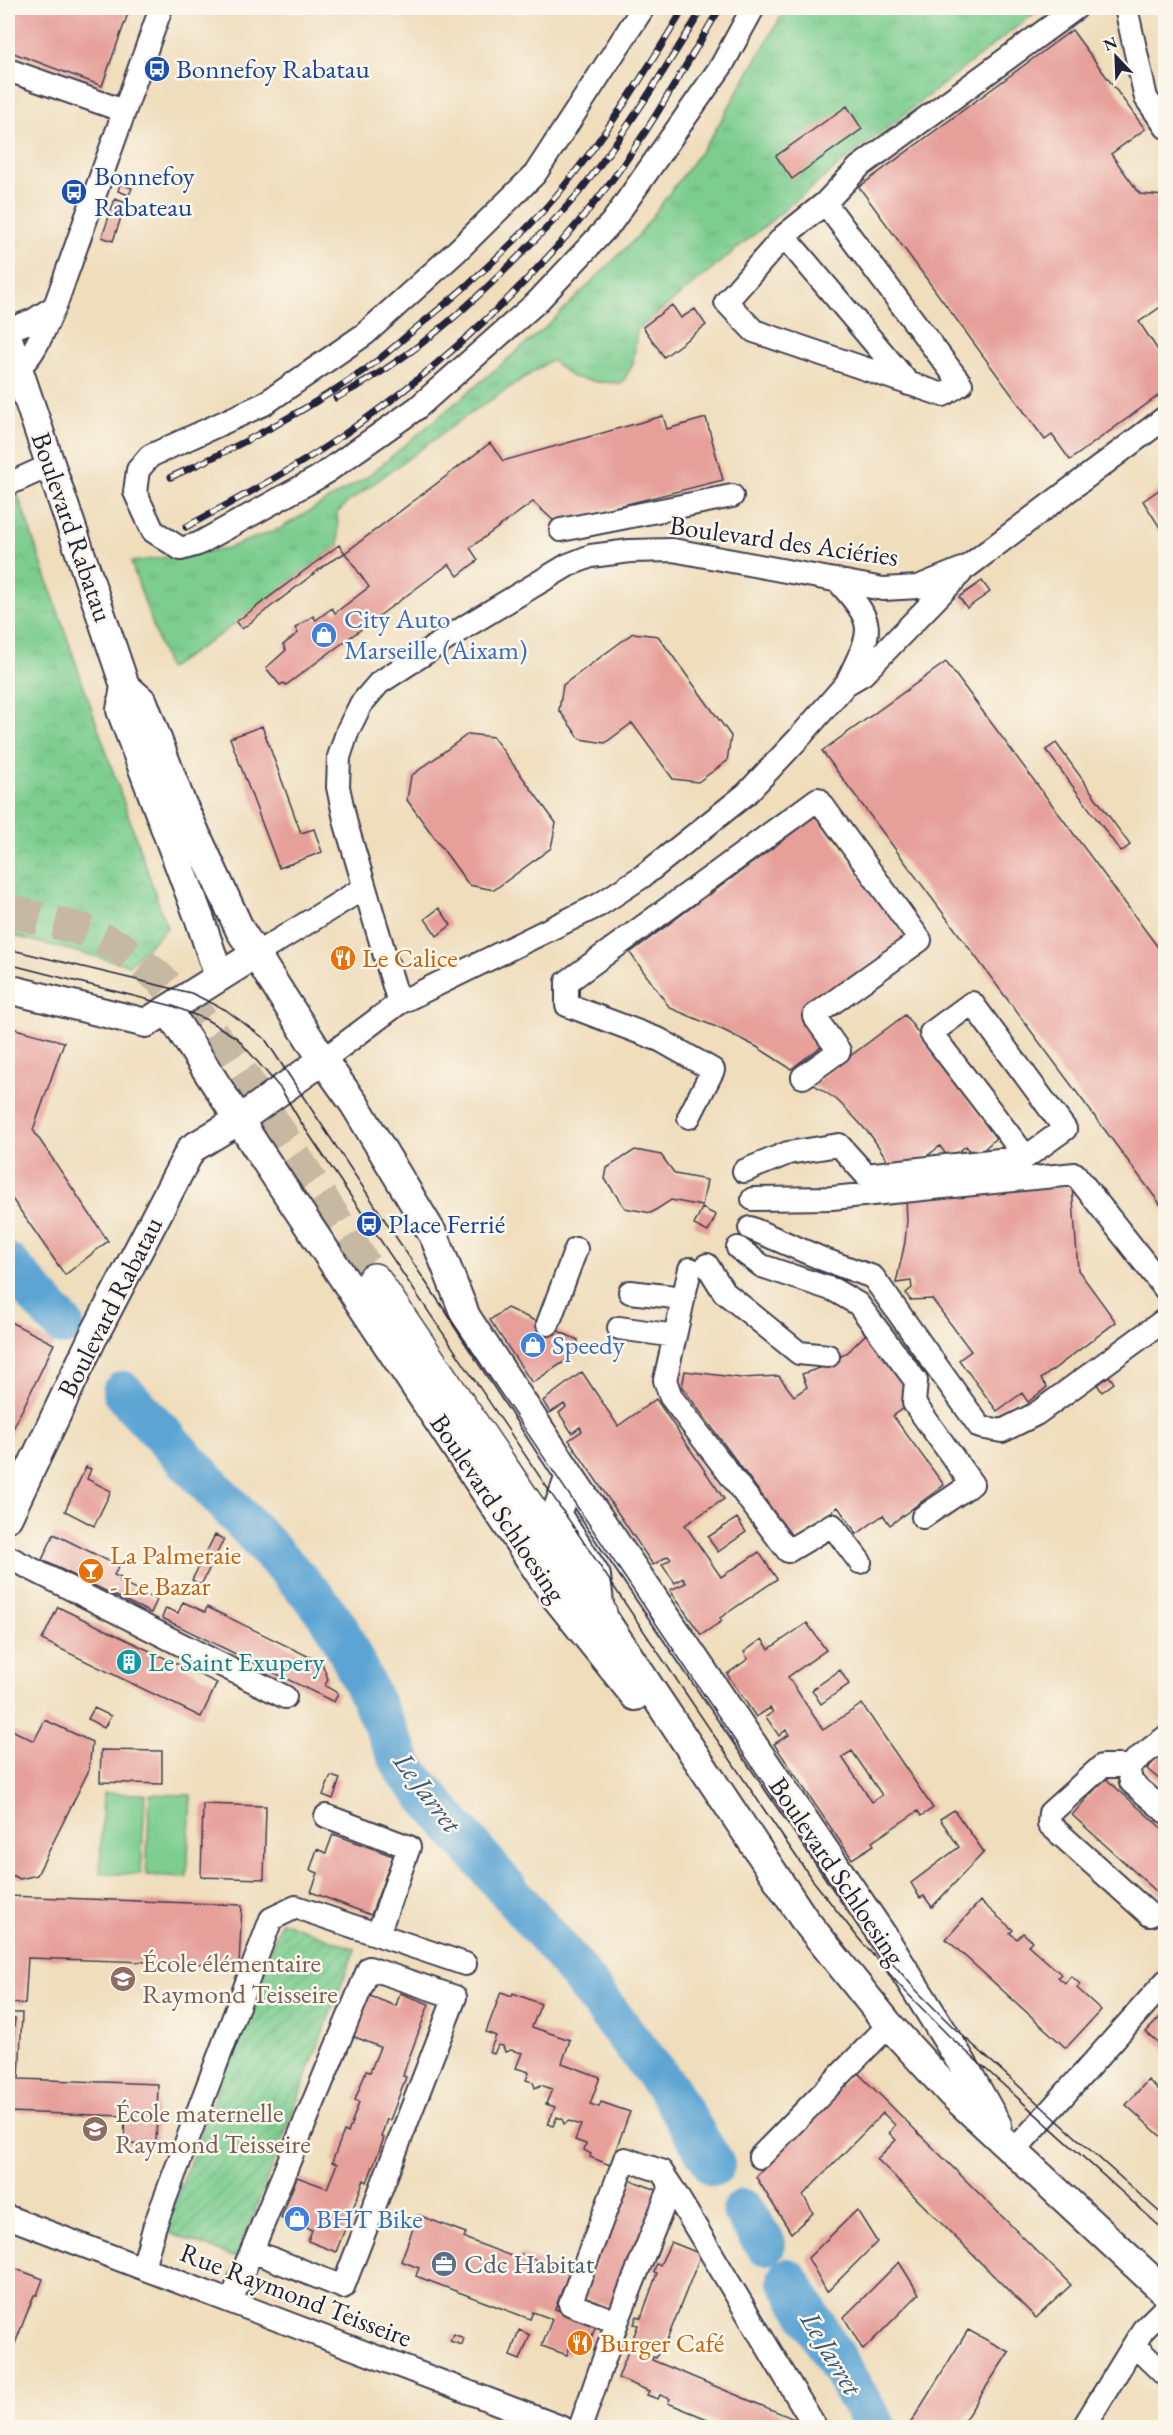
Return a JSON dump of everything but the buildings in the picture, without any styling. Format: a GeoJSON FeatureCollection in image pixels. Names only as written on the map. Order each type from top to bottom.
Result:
{"type":"FeatureCollection","features":[{"type":"Feature","properties":{"kind":"highway"},"geometry":{"type":"LineString","coordinates":[[374,1280],[600,1613]]}},
{"type":"Feature","properties":{"kind":"main road","name":"Boulevard Rabatau"},"geometry":{"type":"LineString","coordinates":[[8,339],[13,370],[51,465],[125,686],[121,710],[219,976]]}},
{"type":"Feature","properties":{"kind":"main road","name":"Boulevard Rabatau"},"geometry":{"type":"LineString","coordinates":[[8,1517],[88,1349],[191,1149],[238,1120],[323,1060],[240,930],[180,800],[142,702],[125,686]]}},
{"type":"Feature","properties":{"kind":"main road"},"geometry":{"type":"LineString","coordinates":[[8,989],[146,1023],[256,954]]}},
{"type":"Feature","properties":{"kind":"main road","name":"Boulevard Schloesing"},"geometry":{"type":"LineString","coordinates":[[168,1010],[238,1120],[554,1595],[636,1697],[740,1850],[777,1879]]}},
{"type":"Feature","properties":{"kind":"main road","name":"Boulevard Schloesing"},"geometry":{"type":"LineString","coordinates":[[323,1060],[356,1105],[435,1239],[466,1317],[570,1476],[882,1935],[962,2063],[1013,2152]]}},
{"type":"Feature","properties":{"kind":"main road","name":"Boulevard Schloesing"},"geometry":{"type":"LineString","coordinates":[[570,1476],[556,1514],[596,1576],[600,1613],[804,1919],[890,2025],[951,2093],[1166,2293]]}},
{"type":"Feature","properties":{"kind":"street"},"geometry":{"type":"LineString","coordinates":[[13,370],[34,348],[55,306],[160,8]]}},
{"type":"Feature","properties":{"kind":"street"},"geometry":{"type":"LineString","coordinates":[[643,8],[535,174],[365,334],[264,404],[150,456],[138,470],[135,492],[153,531],[181,549],[198,544],[320,477],[417,408],[537,303],[612,222],[722,65],[753,8]]}},
{"type":"Feature","properties":{"kind":"street"},"geometry":{"type":"LineString","coordinates":[[825,203],[961,384],[943,395],[753,331],[726,302],[784,236],[825,203],[859,167],[1076,8]]}},
{"type":"Feature","properties":{"kind":"street"},"geometry":{"type":"LineString","coordinates":[[1126,8],[1146,98],[1166,127]]}},
{"type":"Feature","properties":{"kind":"street"},"geometry":{"type":"LineString","coordinates":[[8,70],[124,111]]}},
{"type":"Feature","properties":{"kind":"street"},"geometry":{"type":"LineString","coordinates":[[784,236],[910,385]]}},
{"type":"Feature","properties":{"kind":"street"},"geometry":{"type":"LineString","coordinates":[[8,330],[34,320],[55,306]]}},
{"type":"Feature","properties":{"kind":"street","name":"Boulevard des Aciéries"},"geometry":{"type":"LineString","coordinates":[[399,1003],[364,888],[338,787],[339,757],[348,730],[361,704],[379,683],[468,625],[568,566],[591,556],[630,551],[673,550],[884,589],[918,587],[967,567],[1166,417]]}},
{"type":"Feature","properties":{"kind":"street"},"geometry":{"type":"LineString","coordinates":[[13,482],[51,465]]}},
{"type":"Feature","properties":{"kind":"street"},"geometry":{"type":"LineString","coordinates":[[561,530],[732,496]]}},
{"type":"Feature","properties":{"kind":"street"},"geometry":{"type":"LineString","coordinates":[[846,684],[863,674],[967,567]]}},
{"type":"Feature","properties":{"kind":"street"},"geometry":{"type":"LineString","coordinates":[[323,1060],[399,1003],[599,905],[643,876],[746,794],[846,684],[868,640],[867,622],[860,606],[837,580]]}},
{"type":"Feature","properties":{"kind":"street"},"geometry":{"type":"LineString","coordinates":[[689,1117],[713,1070],[660,1040],[567,1005],[567,982],[818,799],[920,940],[814,1016],[840,1051],[804,1077]]}},
{"type":"Feature","properties":{"kind":"street"},"geometry":{"type":"LineString","coordinates":[[256,954],[364,888]]}},
{"type":"Feature","properties":{"kind":"street"},"geometry":{"type":"LineString","coordinates":[[744,1171],[788,1153],[839,1145],[866,1175],[1026,1157],[1065,1129],[972,1003],[931,1033],[1026,1157]]}},
{"type":"Feature","properties":{"kind":"street"},"geometry":{"type":"LineString","coordinates":[[753,1199],[832,1198],[1075,1174],[1166,1290]]}},
{"type":"Feature","properties":{"kind":"street"},"geometry":{"type":"LineString","coordinates":[[750,1228],[825,1260],[873,1277],[980,1426],[1002,1431],[1036,1414],[1166,1319]]}},
{"type":"Feature","properties":{"kind":"street"},"geometry":{"type":"LineString","coordinates":[[738,1248],[762,1266],[834,1290],[858,1304],[916,1381],[914,1403],[972,1484],[923,1517]]}},
{"type":"Feature","properties":{"kind":"street"},"geometry":{"type":"LineString","coordinates":[[548,1324],[576,1249]]}},
{"type":"Feature","properties":{"kind":"street"},"geometry":{"type":"LineString","coordinates":[[828,1356],[799,1353],[724,1292],[698,1267],[683,1298],[665,1380],[671,1397],[788,1551],[832,1525],[860,1562]]}},
{"type":"Feature","properties":{"kind":"street"},"geometry":{"type":"LineString","coordinates":[[630,1292],[683,1298]]}},
{"type":"Feature","properties":{"kind":"street"},"geometry":{"type":"LineString","coordinates":[[619,1328],[675,1336]]}},
{"type":"Feature","properties":{"kind":"street"},"geometry":{"type":"LineString","coordinates":[[8,1557],[285,1697]]}},
{"type":"Feature","properties":{"kind":"street"},"geometry":{"type":"LineString","coordinates":[[1150,1915],[1049,1824],[1050,1813],[1102,1766],[1128,1766],[1166,1737]]}},
{"type":"Feature","properties":{"kind":"street"},"geometry":{"type":"LineString","coordinates":[[1128,1766],[1131,1782],[1166,1812]]}},
{"type":"Feature","properties":{"kind":"street"},"geometry":{"type":"LineString","coordinates":[[327,1816],[409,1848],[378,1934]]}},
{"type":"Feature","properties":{"kind":"street"},"geometry":{"type":"LineString","coordinates":[[144,2267],[155,2225],[271,1919],[297,1907],[465,1964]]}},
{"type":"Feature","properties":{"kind":"street"},"geometry":{"type":"LineString","coordinates":[[231,2301],[369,1968],[455,1997],[343,2287],[252,2251]]}},
{"type":"Feature","properties":{"kind":"street"},"geometry":{"type":"LineString","coordinates":[[1013,2152],[1166,1981]]}},
{"type":"Feature","properties":{"kind":"street"},"geometry":{"type":"LineString","coordinates":[[760,2157],[890,2025]]}},
{"type":"Feature","properties":{"kind":"street"},"geometry":{"type":"LineString","coordinates":[[617,2322],[570,2304],[625,2159],[661,2171],[816,2427]]}},
{"type":"Feature","properties":{"kind":"street"},"geometry":{"type":"LineString","coordinates":[[580,2427],[617,2322],[670,2186]]}},
{"type":"Feature","properties":{"kind":"street","name":"Rue Raymond Teisseire"},"geometry":{"type":"LineString","coordinates":[[8,2217],[563,2427]]}},
{"type":"Feature","properties":{"kind":"street"},"geometry":{"type":"LineString","coordinates":[[1083,2427],[1143,2330],[1166,2307]]}},
{"type":"Feature","properties":{"kind":"street"},"geometry":{"type":"LineString","coordinates":[[1134,2345],[1166,2376]]}},
{"type":"Feature","properties":{"kind":"green space"},"geometry":{"type":"Polygon","coordinates":[[[786,8],[1041,8],[848,158],[637,330],[633,364],[622,383],[598,382],[572,377],[551,360],[465,417],[347,503],[337,513],[339,545],[221,634],[168,669],[131,562],[225,549],[281,528],[367,477],[546,327],[637,237],[712,136],[786,8]]]}},
{"type":"Feature","properties":{"kind":"green space"},"geometry":{"type":"Polygon","coordinates":[[[8,466],[167,928],[129,965],[14,936],[17,925],[8,922],[8,466]]]}},
{"type":"Feature","properties":{"kind":"green space"},"geometry":{"type":"Polygon","coordinates":[[[103,1793],[145,1794],[141,1874],[100,1874],[103,1793]]]}},
{"type":"Feature","properties":{"kind":"green space"},"geometry":{"type":"Polygon","coordinates":[[[150,1794],[191,1795],[187,1877],[146,1875],[150,1794]]]}},
{"type":"Feature","properties":{"kind":"green space"},"geometry":{"type":"Polygon","coordinates":[[[281,1921],[355,1949],[237,2258],[164,2231],[281,1921]]]}},
{"type":"Feature","properties":{"kind":"waterway","name":"Le Jarret"},"geometry":{"type":"LineString","coordinates":[[8,1264],[63,1325]]}},
{"type":"Feature","properties":{"kind":"waterway","name":"Le Jarret"},"geometry":{"type":"LineString","coordinates":[[123,1392],[315,1598],[337,1627],[405,1770],[567,1959],[668,2089],[714,2165]]}},
{"type":"Feature","properties":{"kind":"waterway","name":"Le Jarret"},"geometry":{"type":"LineString","coordinates":[[743,2210],[765,2244]]}},
{"type":"Feature","properties":{"kind":"waterway","name":"Le Jarret"},"geometry":{"type":"LineString","coordinates":[[788,2279],[876,2428]]}},
{"type":"Feature","properties":{"kind":"tunnel"},"geometry":{"type":"LineString","coordinates":[[8,910],[83,930],[120,947],[158,977],[195,1012],[232,1058],[374,1280]]}},
{"type":"Feature","properties":{"kind":"tram line"},"geometry":{"type":"LineString","coordinates":[[8,949],[191,993],[226,1010],[265,1039],[427,1284],[841,1898],[883,1952],[916,1990],[953,2027],[1166,2218]]}},
{"type":"Feature","properties":{"kind":"tram line"},"geometry":{"type":"LineString","coordinates":[[8,964],[173,1006],[207,1020],[237,1038],[281,1089],[300,1121],[811,1878],[859,1939],[901,1987],[948,2035],[1166,2232]]}},
{"type":"Feature","properties":{"kind":"railway"},"geometry":{"type":"LineString","coordinates":[[171,477],[269,429],[362,372],[471,282],[524,231],[575,173],[624,104],[684,8]]}},
{"type":"Feature","properties":{"kind":"railway"},"geometry":{"type":"LineString","coordinates":[[336,398],[388,368],[435,333],[501,274],[562,212],[616,143],[703,8]]}},
{"type":"Feature","properties":{"kind":"railway"},"geometry":{"type":"LineString","coordinates":[[186,527],[285,472],[343,435],[417,380],[521,285],[584,216],[612,180],[655,117],[720,8]]}},
{"type":"Feature","properties":{"kind":"place","name":"Bonnefoy Rabatau"},"geometry":{"type":"Point","coordinates":[157,69]}},
{"type":"Feature","properties":{"kind":"place","name":"Bonnefoy Rabateau"},"geometry":{"type":"Point","coordinates":[74,192]}},
{"type":"Feature","properties":{"kind":"place","name":"City Auto Marseille (Aixam)"},"geometry":{"type":"Point","coordinates":[324,635]}},
{"type":"Feature","properties":{"kind":"place","name":"Le Calice"},"geometry":{"type":"Point","coordinates":[343,958]}},
{"type":"Feature","properties":{"kind":"place","name":"Place Ferrié"},"geometry":{"type":"Point","coordinates":[369,1224]}},
{"type":"Feature","properties":{"kind":"place","name":"Speedy"},"geometry":{"type":"Point","coordinates":[533,1345]}},
{"type":"Feature","properties":{"kind":"place","name":"La Palmeraie - Le Bazar"},"geometry":{"type":"Point","coordinates":[91,1571]}},
{"type":"Feature","properties":{"kind":"place","name":"Le Saint Exupery"},"geometry":{"type":"Point","coordinates":[129,1662]}},
{"type":"Feature","properties":{"kind":"place","name":"École élémentaire Raymond Teisseire"},"geometry":{"type":"Point","coordinates":[123,1979]}},
{"type":"Feature","properties":{"kind":"place","name":"École maternelle Raymond Teisseire"},"geometry":{"type":"Point","coordinates":[95,2129]}},
{"type":"Feature","properties":{"kind":"place","name":"BHT Bike"},"geometry":{"type":"Point","coordinates":[297,2219]}},
{"type":"Feature","properties":{"kind":"place","name":"Cdc Habitat"},"geometry":{"type":"Point","coordinates":[444,2264]}},
{"type":"Feature","properties":{"kind":"place","name":"Burger Café"},"geometry":{"type":"Point","coordinates":[580,2343]}}]}
